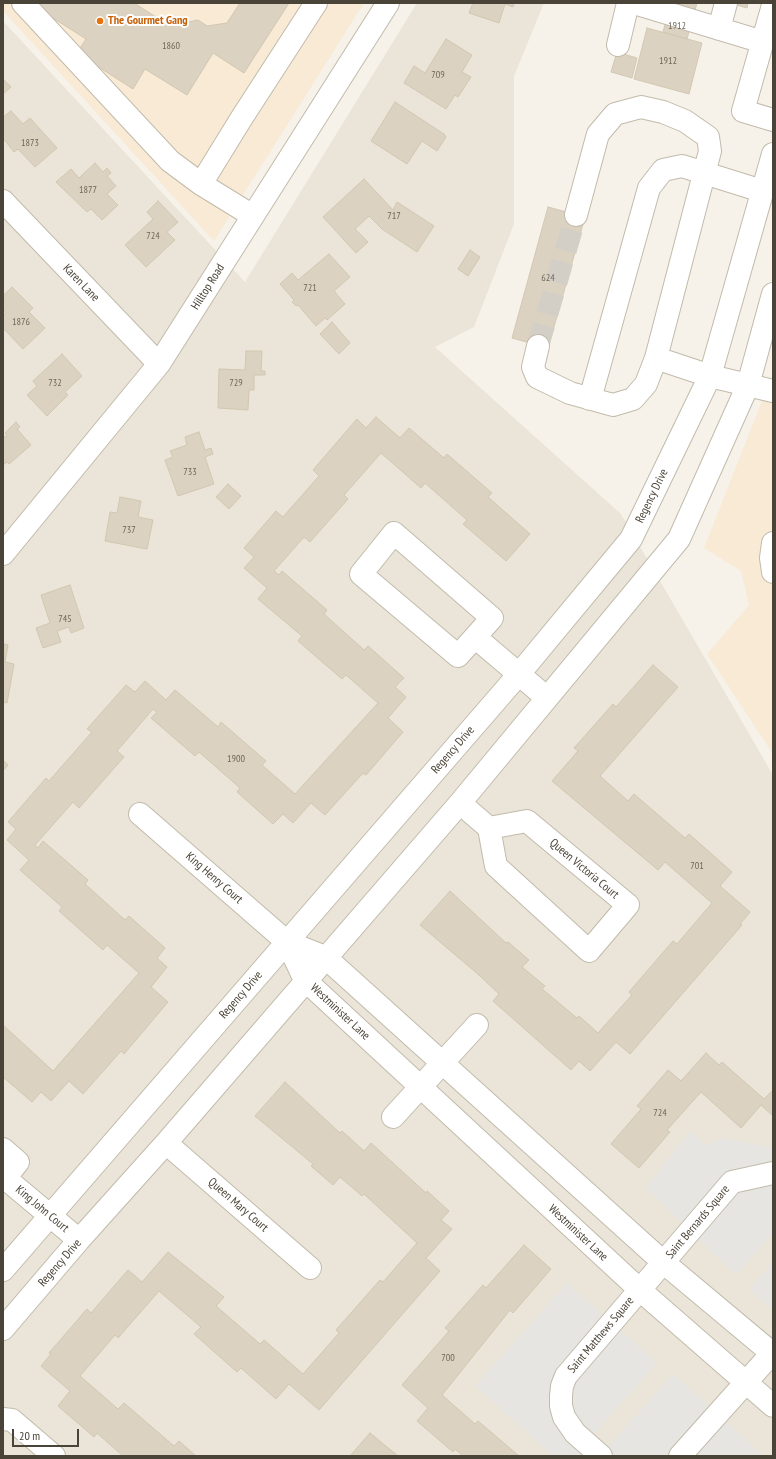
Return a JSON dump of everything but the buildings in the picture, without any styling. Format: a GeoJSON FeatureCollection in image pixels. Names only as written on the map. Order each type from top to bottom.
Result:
{"type":"FeatureCollection","features":[{"type":"Feature","properties":{"kind":"street"},"geometry":{"type":"LineString","coordinates":[[23,3],[170,161],[201,184],[253,216]]}},
{"type":"Feature","properties":{"kind":"street"},"geometry":{"type":"LineString","coordinates":[[201,184],[316,3]]}},
{"type":"Feature","properties":{"kind":"street","name":"Hilltop Road"},"geometry":{"type":"LineString","coordinates":[[3,554],[159,364],[388,3]]}},
{"type":"Feature","properties":{"kind":"street"},"geometry":{"type":"LineString","coordinates":[[618,45],[628,3]]}},
{"type":"Feature","properties":{"kind":"street"},"geometry":{"type":"LineString","coordinates":[[719,29],[726,3]]}},
{"type":"Feature","properties":{"kind":"street"},"geometry":{"type":"LineString","coordinates":[[648,5],[762,42]]}},
{"type":"Feature","properties":{"kind":"street"},"geometry":{"type":"LineString","coordinates":[[772,9],[743,111],[773,120]]}},
{"type":"Feature","properties":{"kind":"street"},"geometry":{"type":"LineString","coordinates":[[538,346],[533,367],[537,376],[570,393],[613,405],[633,399],[646,384],[656,358],[710,151],[708,137],[691,125],[663,112],[641,107],[616,114],[598,134],[576,215]]}},
{"type":"Feature","properties":{"kind":"street","name":"Regency Drive"},"geometry":{"type":"LineString","coordinates":[[3,1270],[519,674],[631,539],[710,376],[773,154]]}},
{"type":"Feature","properties":{"kind":"street"},"geometry":{"type":"LineString","coordinates":[[590,398],[649,188],[663,170],[682,166],[762,191]]}},
{"type":"Feature","properties":{"kind":"street","name":"Karen Lane"},"geometry":{"type":"LineString","coordinates":[[3,201],[159,364]]}},
{"type":"Feature","properties":{"kind":"street","name":"Regency Drive"},"geometry":{"type":"LineString","coordinates":[[3,1329],[460,803],[679,539],[748,385],[773,294]]}},
{"type":"Feature","properties":{"kind":"street"},"geometry":{"type":"LineString","coordinates":[[656,358],[710,376],[773,391]]}},
{"type":"Feature","properties":{"kind":"street"},"geometry":{"type":"LineString","coordinates":[[394,533],[492,618],[475,637],[458,656],[361,574],[394,533]]}},
{"type":"Feature","properties":{"kind":"street"},"geometry":{"type":"LineString","coordinates":[[773,543],[771,558],[773,572]]}},
{"type":"Feature","properties":{"kind":"street"},"geometry":{"type":"LineString","coordinates":[[475,637],[547,698]]}},
{"type":"Feature","properties":{"kind":"street"},"geometry":{"type":"LineString","coordinates":[[460,803],[489,828]]}},
{"type":"Feature","properties":{"kind":"street","name":"King Henry Court"},"geometry":{"type":"LineString","coordinates":[[140,814],[287,942]]}},
{"type":"Feature","properties":{"kind":"street","name":"Queen Victoria Court"},"geometry":{"type":"LineString","coordinates":[[527,820],[628,905],[589,951],[496,866],[489,828],[527,820]]}},
{"type":"Feature","properties":{"kind":"street","name":"Westminister Lane"},"geometry":{"type":"LineString","coordinates":[[287,942],[325,957],[443,1063],[652,1276],[765,1362]]}},
{"type":"Feature","properties":{"kind":"street","name":"Westminister Lane"},"geometry":{"type":"LineString","coordinates":[[287,942],[305,980],[421,1087],[652,1276],[765,1362],[773,1406]]}},
{"type":"Feature","properties":{"kind":"street"},"geometry":{"type":"LineString","coordinates":[[392,1117],[477,1025]]}},
{"type":"Feature","properties":{"kind":"street","name":"Queen Mary Court"},"geometry":{"type":"LineString","coordinates":[[166,1143],[310,1268]]}},
{"type":"Feature","properties":{"kind":"street","name":"King John Court"},"geometry":{"type":"LineString","coordinates":[[3,1149],[18,1162],[4,1180],[51,1215],[79,1240]]}},
{"type":"Feature","properties":{"kind":"street","name":"Saint Bernards Square"},"geometry":{"type":"LineString","coordinates":[[652,1276],[732,1182],[773,1173]]}},
{"type":"Feature","properties":{"kind":"street","name":"Saint Matthews Square"},"geometry":{"type":"LineString","coordinates":[[600,1456],[575,1433],[564,1417],[561,1406],[562,1386],[566,1376],[652,1276]]}},
{"type":"Feature","properties":{"kind":"street"},"geometry":{"type":"LineString","coordinates":[[680,1456],[765,1362]]}},
{"type":"Feature","properties":{"kind":"street"},"geometry":{"type":"LineString","coordinates":[[3,1419],[12,1420],[54,1456]]}},
{"type":"Feature","properties":{"kind":"shaded area"},"geometry":{"type":"Polygon","coordinates":[[[3,3],[364,3],[214,241],[3,11],[3,3]]]}},
{"type":"Feature","properties":{"kind":"shaded area"},"geometry":{"type":"Polygon","coordinates":[[[417,3],[544,3],[514,76],[514,224],[474,327],[435,347],[621,514],[773,775],[773,1456],[3,1456],[3,21],[245,282],[417,3]]]}},
{"type":"Feature","properties":{"kind":"shaded area"},"geometry":{"type":"Polygon","coordinates":[[[773,373],[773,754],[707,654],[749,605],[741,571],[704,548],[773,373]]]}},
{"type":"Feature","properties":{"kind":"shaded area"},"geometry":{"type":"Polygon","coordinates":[[[690,1131],[706,1145],[723,1138],[773,1148],[773,1233],[736,1275],[646,1188],[690,1131]]]}},
{"type":"Feature","properties":{"kind":"shaded area"},"geometry":{"type":"Polygon","coordinates":[[[773,1262],[773,1311],[749,1289],[773,1262]]]}},
{"type":"Feature","properties":{"kind":"shaded area"},"geometry":{"type":"Polygon","coordinates":[[[567,1283],[657,1363],[593,1435],[607,1448],[673,1374],[764,1456],[553,1456],[475,1386],[567,1283]]]}},
{"type":"Feature","properties":{"kind":"tunnel"},"geometry":{"type":"LineString","coordinates":[[538,346],[576,215]]}},
{"type":"Feature","properties":{"kind":"place","name":"The Gourmet Gang"},"geometry":{"type":"Point","coordinates":[100,21]}}]}
